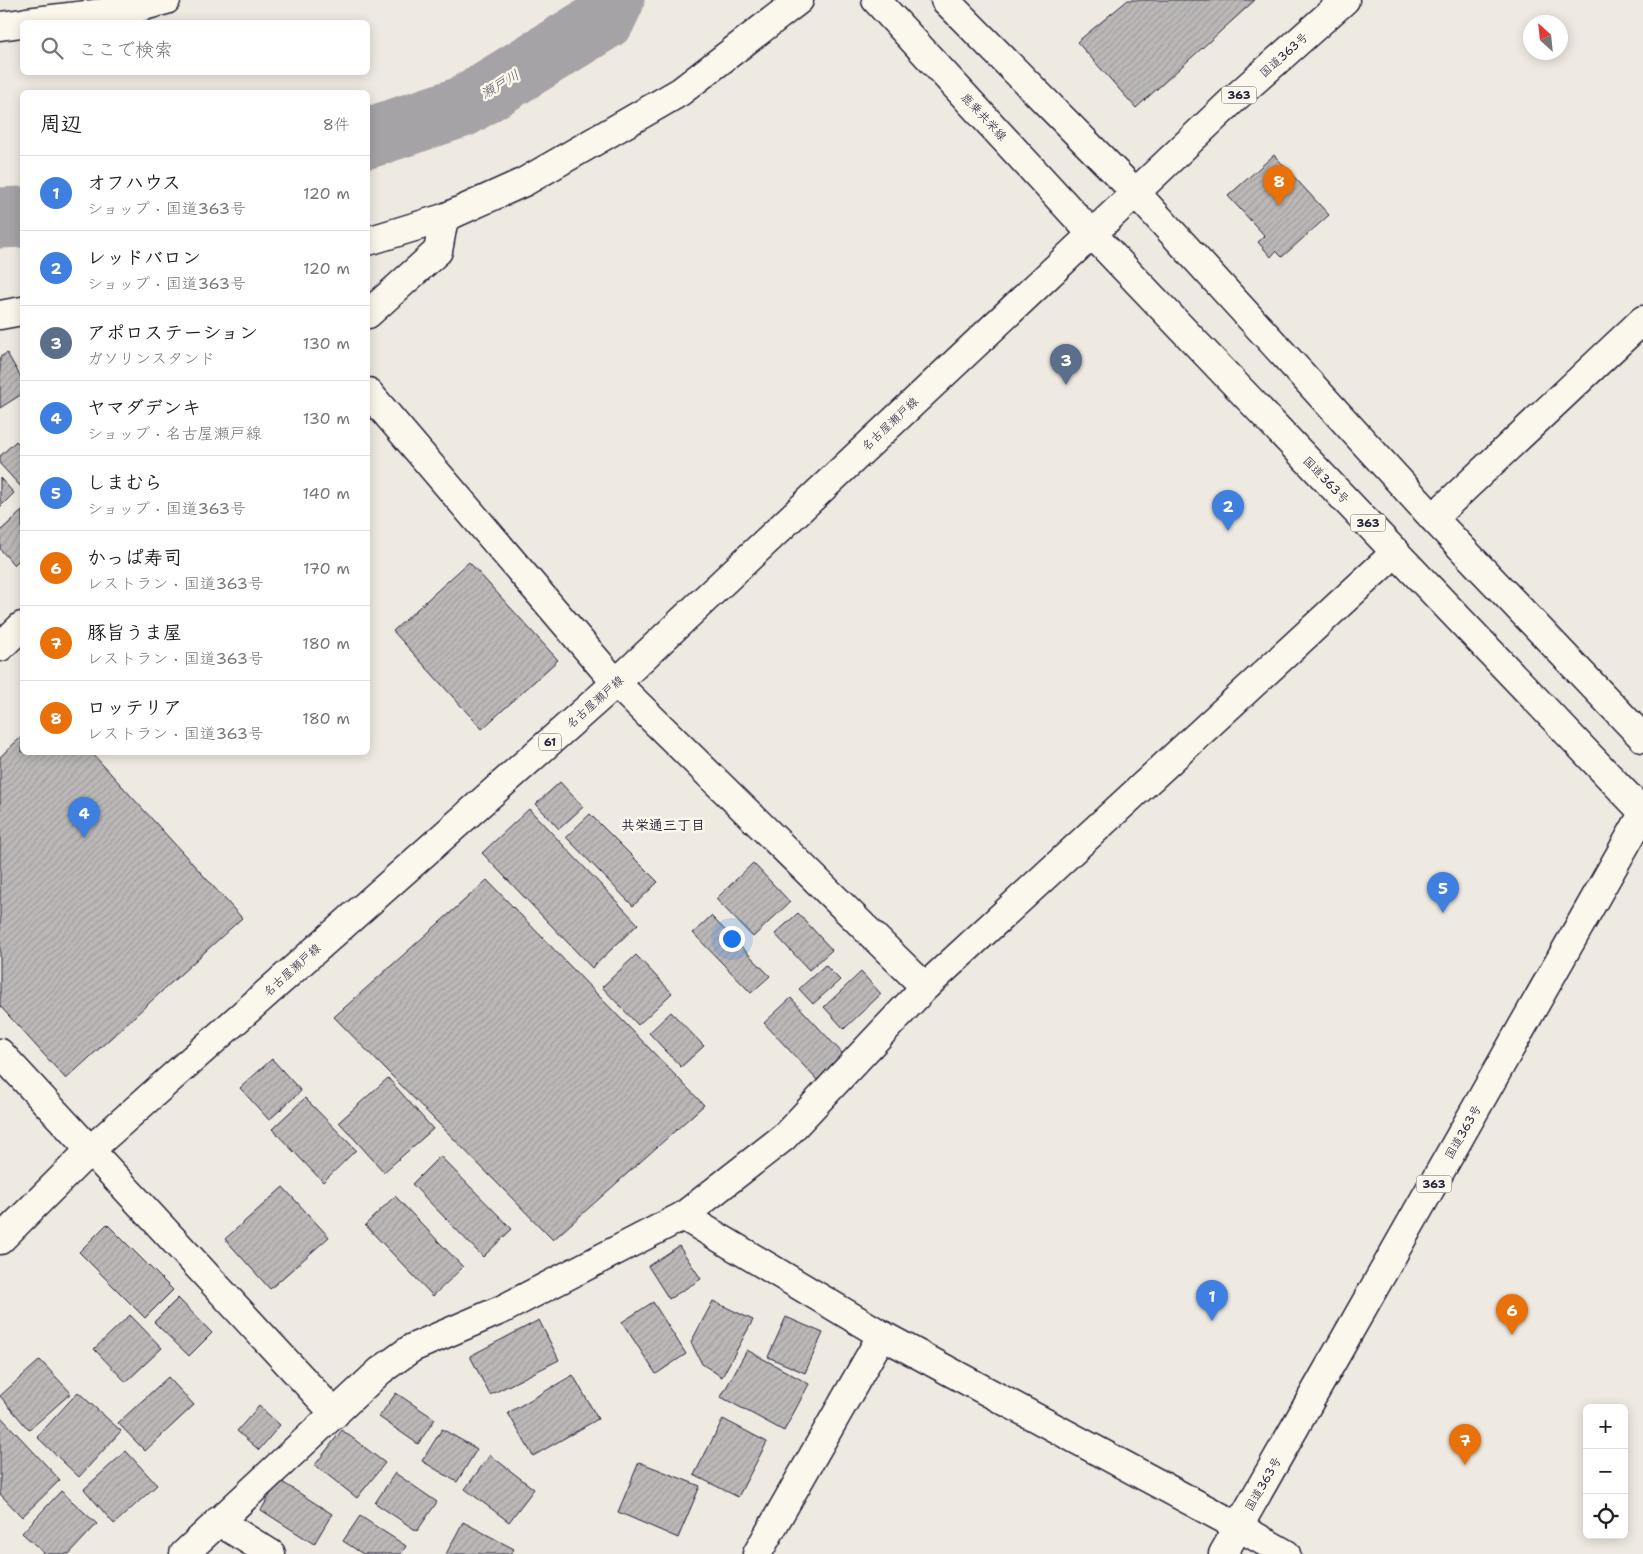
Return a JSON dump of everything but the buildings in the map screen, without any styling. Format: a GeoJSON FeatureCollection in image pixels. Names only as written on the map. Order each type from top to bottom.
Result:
{"type":"FeatureCollection","features":[{"type":"Feature","properties":{"kind":"main road"},"geometry":{"type":"LineString","coordinates":[[44,20],[129,10],[166,0]]}},
{"type":"Feature","properties":{"kind":"main road"},"geometry":{"type":"LineString","coordinates":[[370,241],[444,218],[524,182],[680,92],[798,0]]}},
{"type":"Feature","properties":{"kind":"main road","name":"鹿乗共栄線"},"geometry":{"type":"LineString","coordinates":[[876,0],[1092,234]]}},
{"type":"Feature","properties":{"kind":"main road"},"geometry":{"type":"LineString","coordinates":[[945,0],[1136,193],[1433,518],[1643,738]]}},
{"type":"Feature","properties":{"kind":"main road","name":"国道363号"},"geometry":{"type":"LineString","coordinates":[[1223,1554],[1643,813],[1092,234],[1235,98],[1345,0]]}},
{"type":"Feature","properties":{"kind":"main road"},"geometry":{"type":"LineString","coordinates":[[0,26],[20,23]]}},
{"type":"Feature","properties":{"kind":"main road"},"geometry":{"type":"LineString","coordinates":[[370,312],[438,251],[444,218]]}},
{"type":"Feature","properties":{"kind":"main road","name":"名古屋瀬戸線"},"geometry":{"type":"LineString","coordinates":[[0,1240],[89,1151],[616,683],[1092,234]]}},
{"type":"Feature","properties":{"kind":"main road"},"geometry":{"type":"LineString","coordinates":[[0,315],[20,312]]}},
{"type":"Feature","properties":{"kind":"main road"},"geometry":{"type":"LineString","coordinates":[[1433,518],[1643,320]]}},
{"type":"Feature","properties":{"kind":"main road"},"geometry":{"type":"LineString","coordinates":[[370,394],[616,683],[925,987]]}},
{"type":"Feature","properties":{"kind":"main road"},"geometry":{"type":"LineString","coordinates":[[184,1554],[380,1371],[412,1348],[503,1309],[683,1216],[784,1137],[925,987],[1396,552]]}},
{"type":"Feature","properties":{"kind":"main road"},"geometry":{"type":"LineString","coordinates":[[0,647],[20,628]]}},
{"type":"Feature","properties":{"kind":"main road"},"geometry":{"type":"LineString","coordinates":[[0,1053],[335,1414]]}},
{"type":"Feature","properties":{"kind":"main road"},"geometry":{"type":"LineString","coordinates":[[683,1216],[882,1335],[1286,1554]]}},
{"type":"Feature","properties":{"kind":"main road"},"geometry":{"type":"LineString","coordinates":[[757,1554],[882,1335]]}},
{"type":"Feature","properties":{"kind":"main road"},"geometry":{"type":"LineString","coordinates":[[218,1521],[270,1554]]}},
{"type":"Feature","properties":{"kind":"waterway","name":"瀬戸川"},"geometry":{"type":"LineString","coordinates":[[370,137],[462,107],[605,19],[614,0]]}},
{"type":"Feature","properties":{"kind":"waterway","name":"瀬戸川"},"geometry":{"type":"LineString","coordinates":[[0,218],[20,217]]}},
{"type":"Feature","properties":{"kind":"place","name":"ロッテリア"},"geometry":{"type":"Point","coordinates":[1279,206]}},
{"type":"Feature","properties":{"kind":"place","name":"アポロステーション"},"geometry":{"type":"Point","coordinates":[1066,385]}},
{"type":"Feature","properties":{"kind":"place","name":"レッドバロン"},"geometry":{"type":"Point","coordinates":[1228,531]}},
{"type":"Feature","properties":{"kind":"place","name":"ヤマダデンキ"},"geometry":{"type":"Point","coordinates":[84,838]}},
{"type":"Feature","properties":{"kind":"place","name":"しまむら"},"geometry":{"type":"Point","coordinates":[1443,913]}},
{"type":"Feature","properties":{"kind":"place","name":"オフハウス"},"geometry":{"type":"Point","coordinates":[1212,1321]}},
{"type":"Feature","properties":{"kind":"place","name":"かっぱ寿司"},"geometry":{"type":"Point","coordinates":[1512,1335]}},
{"type":"Feature","properties":{"kind":"place","name":"豚旨うま屋"},"geometry":{"type":"Point","coordinates":[1465,1465]}},
{"type":"Feature","properties":{"kind":"district","name":"共栄通三丁目"},"geometry":{"type":"Point","coordinates":[663,825]}}]}
